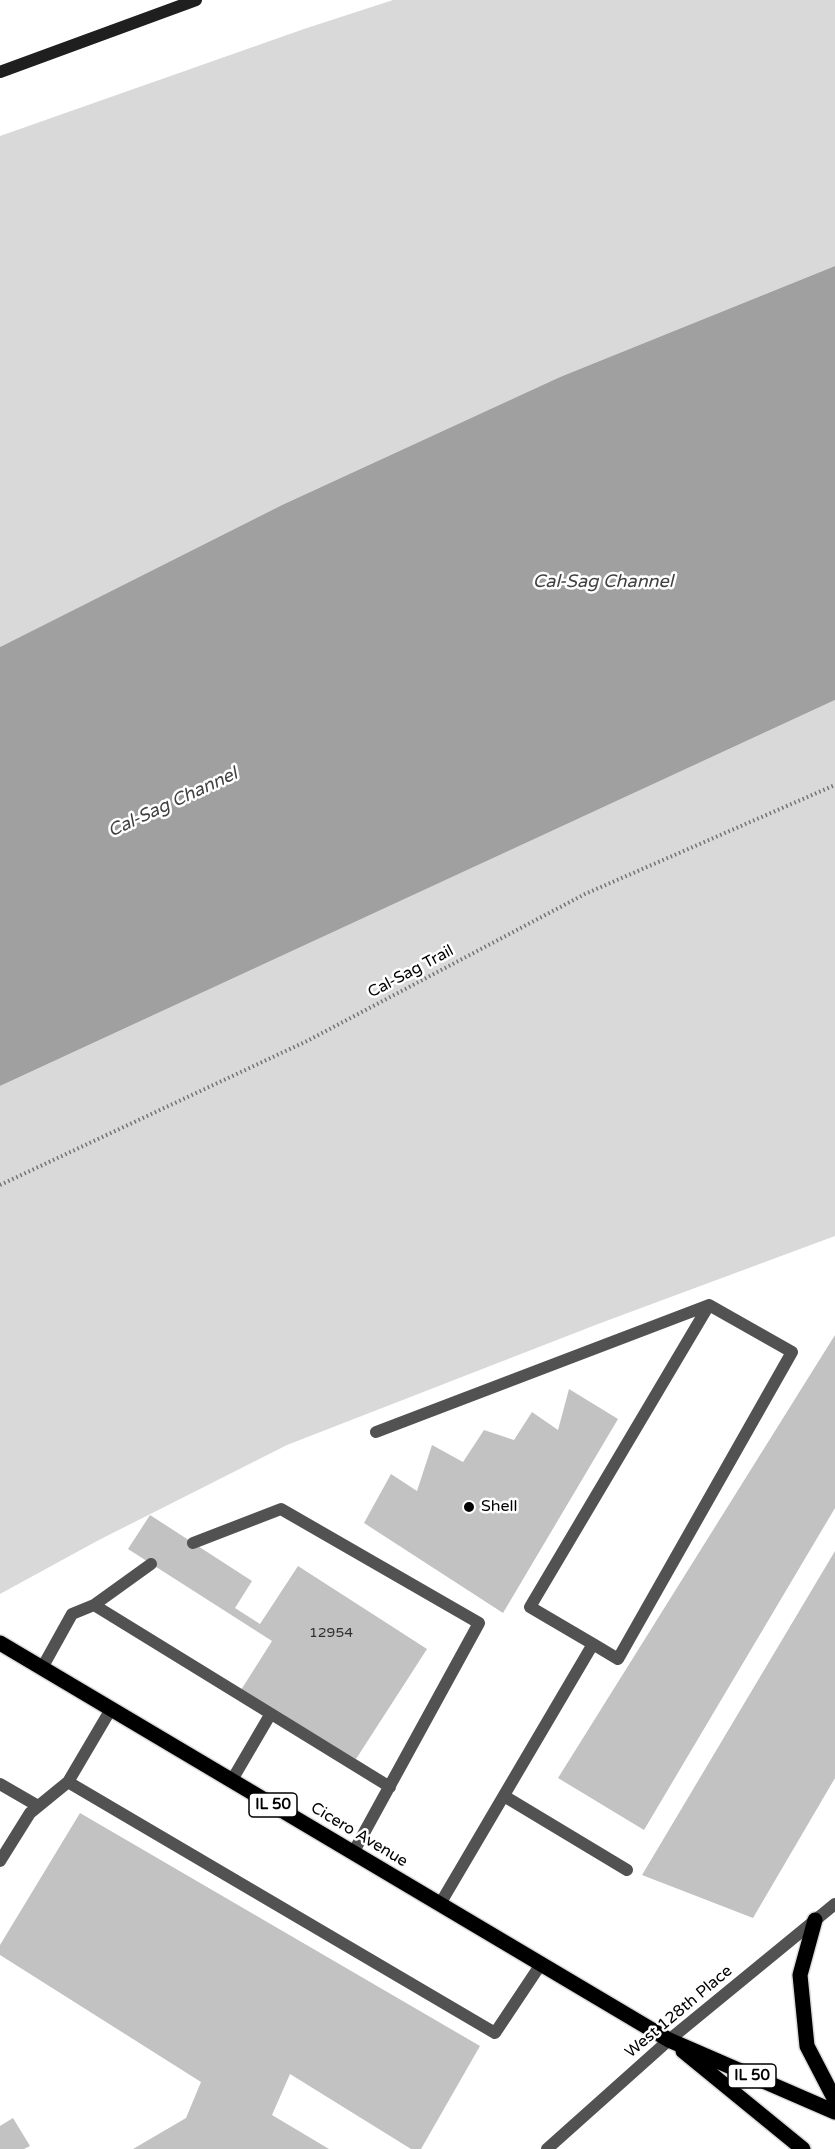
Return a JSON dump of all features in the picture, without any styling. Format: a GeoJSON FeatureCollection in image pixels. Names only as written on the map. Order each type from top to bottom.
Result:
{"type":"FeatureCollection","features":[{"type":"Feature","properties":{"kind":"main road"},"geometry":{"type":"LineString","coordinates":[[0,72],[196,0]]}},
{"type":"Feature","properties":{"kind":"main road","name":"Cicero Avenue"},"geometry":{"type":"LineString","coordinates":[[0,1643],[669,2040],[835,2112]]}},
{"type":"Feature","properties":{"kind":"main road"},"geometry":{"type":"LineString","coordinates":[[814,1920],[800,1975],[807,2046],[835,2100]]}},
{"type":"Feature","properties":{"kind":"main road","name":"Cicero Avenue"},"geometry":{"type":"LineString","coordinates":[[669,2040],[803,2149]]}},
{"type":"Feature","properties":{"kind":"street"},"geometry":{"type":"LineString","coordinates":[[376,1432],[709,1305]]}},
{"type":"Feature","properties":{"kind":"street"},"geometry":{"type":"LineString","coordinates":[[709,1305],[792,1352],[618,1659],[530,1607],[709,1305]]}},
{"type":"Feature","properties":{"kind":"street"},"geometry":{"type":"LineString","coordinates":[[193,1543],[281,1509],[479,1623],[353,1853]]}},
{"type":"Feature","properties":{"kind":"street"},"geometry":{"type":"LineString","coordinates":[[42,1668],[72,1614],[94,1605],[151,1564]]}},
{"type":"Feature","properties":{"kind":"street"},"geometry":{"type":"LineString","coordinates":[[94,1605],[270,1715],[390,1786]]}},
{"type":"Feature","properties":{"kind":"street"},"geometry":{"type":"LineString","coordinates":[[440,1904],[593,1644]]}},
{"type":"Feature","properties":{"kind":"street"},"geometry":{"type":"LineString","coordinates":[[0,1862],[30,1813],[68,1782],[111,1709]]}},
{"type":"Feature","properties":{"kind":"street"},"geometry":{"type":"LineString","coordinates":[[232,1780],[270,1715]]}},
{"type":"Feature","properties":{"kind":"street"},"geometry":{"type":"LineString","coordinates":[[68,1782],[495,2033],[541,1964]]}},
{"type":"Feature","properties":{"kind":"street"},"geometry":{"type":"LineString","coordinates":[[0,1784],[38,1806]]}},
{"type":"Feature","properties":{"kind":"street"},"geometry":{"type":"LineString","coordinates":[[504,1796],[627,1870]]}},
{"type":"Feature","properties":{"kind":"street","name":"West 128th Place"},"geometry":{"type":"LineString","coordinates":[[547,2149],[669,2040],[814,1920],[833,1908]]}},
{"type":"Feature","properties":{"kind":"path","name":"Cal-Sag Trail"},"geometry":{"type":"LineString","coordinates":[[0,1185],[308,1041],[585,894],[835,785]]}},
{"type":"Feature","properties":{"kind":"shaded area"},"geometry":{"type":"Polygon","coordinates":[[[393,0],[835,0],[835,266],[560,377],[282,505],[0,647],[0,136],[393,0]]]}},
{"type":"Feature","properties":{"kind":"shaded area"},"geometry":{"type":"Polygon","coordinates":[[[835,700],[835,1236],[598,1324],[287,1445],[97,1541],[0,1594],[0,1086],[835,700]]]}},
{"type":"Feature","properties":{"kind":"water","name":"Cal-Sag Channel"},"geometry":{"type":"Polygon","coordinates":[[[835,266],[835,700],[0,1086],[0,647],[282,505],[560,377],[835,266]]]}},
{"type":"Feature","properties":{"kind":"building"},"geometry":{"type":"Polygon","coordinates":[[[835,1335],[835,1508],[644,1830],[558,1778],[835,1335]]]}},
{"type":"Feature","properties":{"kind":"building","name":"Shell"},"geometry":{"type":"Polygon","coordinates":[[[569,1389],[618,1419],[503,1613],[364,1523],[391,1474],[417,1491],[432,1445],[463,1462],[484,1430],[514,1440],[532,1412],[558,1430],[569,1389]]]}},
{"type":"Feature","properties":{"kind":"building"},"geometry":{"type":"Polygon","coordinates":[[[150,1515],[252,1581],[235,1608],[260,1624],[298,1566],[427,1649],[356,1759],[241,1690],[272,1641],[128,1549],[150,1515]]]}},
{"type":"Feature","properties":{"kind":"building"},"geometry":{"type":"Polygon","coordinates":[[[835,1551],[835,1778],[753,1918],[642,1875],[835,1551]]]}},
{"type":"Feature","properties":{"kind":"building"},"geometry":{"type":"Polygon","coordinates":[[[80,1813],[480,2046],[421,2149],[411,2149],[290,2074],[272,2115],[329,2149],[133,2149],[186,2118],[201,2082],[0,1955],[0,1945],[80,1813]]]}},
{"type":"Feature","properties":{"kind":"building"},"geometry":{"type":"Polygon","coordinates":[[[13,2118],[30,2146],[24,2149],[0,2149],[0,2126],[13,2118]]]}},
{"type":"Feature","properties":{"kind":"place","name":"Shell"},"geometry":{"type":"Point","coordinates":[469,1507]}}]}
